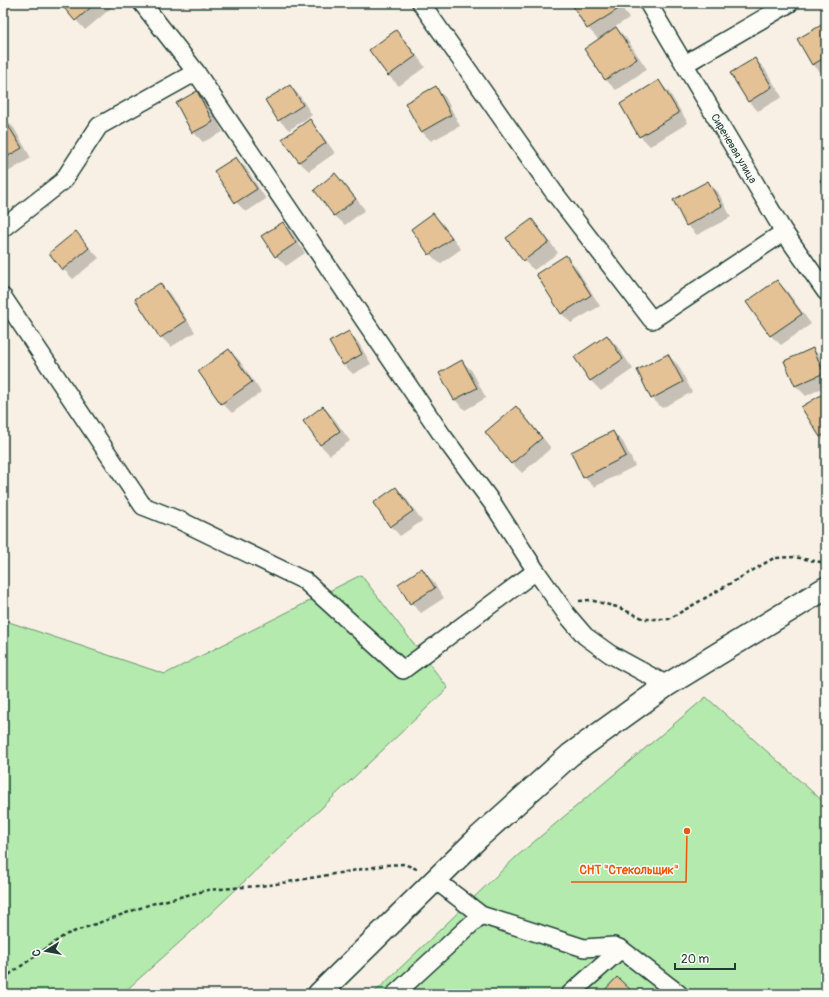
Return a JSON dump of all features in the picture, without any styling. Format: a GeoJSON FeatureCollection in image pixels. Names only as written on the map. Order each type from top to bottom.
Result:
{"type":"FeatureCollection","features":[{"type":"Feature","properties":{"kind":"street"},"geometry":{"type":"LineString","coordinates":[[142,3],[196,72],[442,435],[492,504],[567,615],[585,636],[610,654],[667,685]]}},
{"type":"Feature","properties":{"kind":"street"},"geometry":{"type":"LineString","coordinates":[[421,3],[553,191],[652,320],[784,232]]}},
{"type":"Feature","properties":{"kind":"street","name":"Сиреневая улица"},"geometry":{"type":"LineString","coordinates":[[648,3],[784,232],[824,284]]}},
{"type":"Feature","properties":{"kind":"street"},"geometry":{"type":"LineString","coordinates":[[685,64],[790,3]]}},
{"type":"Feature","properties":{"kind":"street"},"geometry":{"type":"LineString","coordinates":[[3,228],[63,181],[99,126],[196,72]]}},
{"type":"Feature","properties":{"kind":"street"},"geometry":{"type":"LineString","coordinates":[[3,298],[143,506],[181,521],[305,581],[403,670],[536,571]]}},
{"type":"Feature","properties":{"kind":"street"},"geometry":{"type":"LineString","coordinates":[[318,994],[434,879],[570,755],[667,685],[826,588]]}},
{"type":"Feature","properties":{"kind":"street"},"geometry":{"type":"LineString","coordinates":[[434,879],[481,915],[584,948],[614,946],[621,949],[679,994]]}},
{"type":"Feature","properties":{"kind":"street"},"geometry":{"type":"LineString","coordinates":[[395,994],[481,915]]}},
{"type":"Feature","properties":{"kind":"street"},"geometry":{"type":"LineString","coordinates":[[570,994],[621,949]]}},
{"type":"Feature","properties":{"kind":"path"},"geometry":{"type":"LineString","coordinates":[[559,603],[590,600],[617,607],[645,619],[669,619],[774,558],[794,557],[826,564]]}},
{"type":"Feature","properties":{"kind":"path"},"geometry":{"type":"LineString","coordinates":[[3,979],[65,935],[151,904],[208,890],[270,885],[386,865],[404,864],[419,870],[434,879]]}},
{"type":"Feature","properties":{"kind":"green space"},"geometry":{"type":"Polygon","coordinates":[[[361,575],[448,688],[190,933],[122,994],[3,994],[3,620],[165,674],[361,575]]]}},
{"type":"Feature","properties":{"kind":"green space"},"geometry":{"type":"Polygon","coordinates":[[[706,697],[826,804],[826,994],[373,994],[516,857],[706,697]]]}},
{"type":"Feature","properties":{"kind":"building"},"geometry":{"type":"Polygon","coordinates":[[[60,3],[96,3],[75,21],[60,3]]]}},
{"type":"Feature","properties":{"kind":"building"},"geometry":{"type":"Polygon","coordinates":[[[571,3],[617,3],[620,8],[587,29],[571,3]]]}},
{"type":"Feature","properties":{"kind":"building"},"geometry":{"type":"Polygon","coordinates":[[[825,23],[826,57],[812,65],[797,39],[825,23]]]}},
{"type":"Feature","properties":{"kind":"building"},"geometry":{"type":"Polygon","coordinates":[[[616,27],[637,59],[605,80],[584,49],[616,27]]]}},
{"type":"Feature","properties":{"kind":"building"},"geometry":{"type":"Polygon","coordinates":[[[396,30],[416,56],[388,76],[369,50],[396,30]]]}},
{"type":"Feature","properties":{"kind":"building"},"geometry":{"type":"Polygon","coordinates":[[[755,58],[772,87],[748,102],[730,73],[755,58]]]}},
{"type":"Feature","properties":{"kind":"building"},"geometry":{"type":"Polygon","coordinates":[[[659,80],[679,113],[639,137],[620,104],[659,80]]]}},
{"type":"Feature","properties":{"kind":"building"},"geometry":{"type":"Polygon","coordinates":[[[290,85],[303,105],[278,121],[265,100],[290,85]]]}},
{"type":"Feature","properties":{"kind":"building"},"geometry":{"type":"Polygon","coordinates":[[[436,86],[451,115],[421,132],[405,103],[436,86]]]}},
{"type":"Feature","properties":{"kind":"building"},"geometry":{"type":"Polygon","coordinates":[[[197,91],[213,122],[192,133],[176,103],[197,91]]]}},
{"type":"Feature","properties":{"kind":"building"},"geometry":{"type":"Polygon","coordinates":[[[3,117],[22,148],[3,159],[3,117]]]}},
{"type":"Feature","properties":{"kind":"building"},"geometry":{"type":"Polygon","coordinates":[[[310,119],[326,143],[299,162],[282,139],[310,119]]]}},
{"type":"Feature","properties":{"kind":"building"},"geometry":{"type":"Polygon","coordinates":[[[236,157],[257,189],[235,203],[214,171],[236,157]]]}},
{"type":"Feature","properties":{"kind":"building"},"geometry":{"type":"Polygon","coordinates":[[[335,173],[356,199],[334,216],[314,190],[335,173]]]}},
{"type":"Feature","properties":{"kind":"building"},"geometry":{"type":"Polygon","coordinates":[[[826,177],[826,191],[820,180],[826,177]]]}},
{"type":"Feature","properties":{"kind":"building"},"geometry":{"type":"Polygon","coordinates":[[[708,181],[722,206],[686,226],[673,200],[708,181]]]}},
{"type":"Feature","properties":{"kind":"building"},"geometry":{"type":"Polygon","coordinates":[[[433,213],[452,238],[429,255],[411,229],[433,213]]]}},
{"type":"Feature","properties":{"kind":"building"},"geometry":{"type":"Polygon","coordinates":[[[532,219],[549,242],[523,261],[506,238],[532,219]]]}},
{"type":"Feature","properties":{"kind":"building"},"geometry":{"type":"Polygon","coordinates":[[[283,222],[296,243],[275,257],[261,236],[283,222]]]}},
{"type":"Feature","properties":{"kind":"building"},"geometry":{"type":"Polygon","coordinates":[[[76,231],[89,248],[62,270],[49,253],[76,231]]]}},
{"type":"Feature","properties":{"kind":"building"},"geometry":{"type":"Polygon","coordinates":[[[566,255],[591,295],[561,314],[536,274],[566,255]]]}},
{"type":"Feature","properties":{"kind":"building"},"geometry":{"type":"Polygon","coordinates":[[[777,280],[802,314],[770,336],[746,302],[777,280]]]}},
{"type":"Feature","properties":{"kind":"building"},"geometry":{"type":"Polygon","coordinates":[[[160,283],[186,321],[160,338],[135,299],[160,283]]]}},
{"type":"Feature","properties":{"kind":"building"},"geometry":{"type":"Polygon","coordinates":[[[349,331],[362,354],[343,365],[329,342],[349,331]]]}},
{"type":"Feature","properties":{"kind":"building"},"geometry":{"type":"Polygon","coordinates":[[[607,335],[623,359],[590,381],[574,357],[607,335]]]}},
{"type":"Feature","properties":{"kind":"building"},"geometry":{"type":"Polygon","coordinates":[[[813,348],[824,373],[795,386],[784,361],[813,348]]]}},
{"type":"Feature","properties":{"kind":"building"},"geometry":{"type":"Polygon","coordinates":[[[229,349],[252,382],[221,404],[198,371],[229,349]]]}},
{"type":"Feature","properties":{"kind":"building"},"geometry":{"type":"Polygon","coordinates":[[[668,354],[683,382],[651,399],[637,370],[668,354]]]}},
{"type":"Feature","properties":{"kind":"building"},"geometry":{"type":"Polygon","coordinates":[[[462,360],[477,388],[454,400],[439,373],[462,360]]]}},
{"type":"Feature","properties":{"kind":"building"},"geometry":{"type":"Polygon","coordinates":[[[826,392],[826,433],[820,437],[801,407],[826,392]]]}},
{"type":"Feature","properties":{"kind":"building"},"geometry":{"type":"Polygon","coordinates":[[[323,406],[340,431],[320,445],[303,421],[323,406]]]}},
{"type":"Feature","properties":{"kind":"building"},"geometry":{"type":"Polygon","coordinates":[[[516,406],[542,438],[511,464],[485,432],[516,406]]]}},
{"type":"Feature","properties":{"kind":"building"},"geometry":{"type":"Polygon","coordinates":[[[613,431],[626,456],[583,478],[571,452],[613,431]]]}},
{"type":"Feature","properties":{"kind":"building"},"geometry":{"type":"Polygon","coordinates":[[[396,487],[413,511],[390,527],[373,503],[396,487]]]}},
{"type":"Feature","properties":{"kind":"building"},"geometry":{"type":"Polygon","coordinates":[[[422,568],[435,588],[410,604],[398,584],[422,568]]]}},
{"type":"Feature","properties":{"kind":"building"},"geometry":{"type":"Polygon","coordinates":[[[617,977],[635,994],[601,994],[617,977]]]}},
{"type":"Feature","properties":{"kind":"place","name":"СНТ \"Стекольщик\""},"geometry":{"type":"Point","coordinates":[687,831]}}]}
